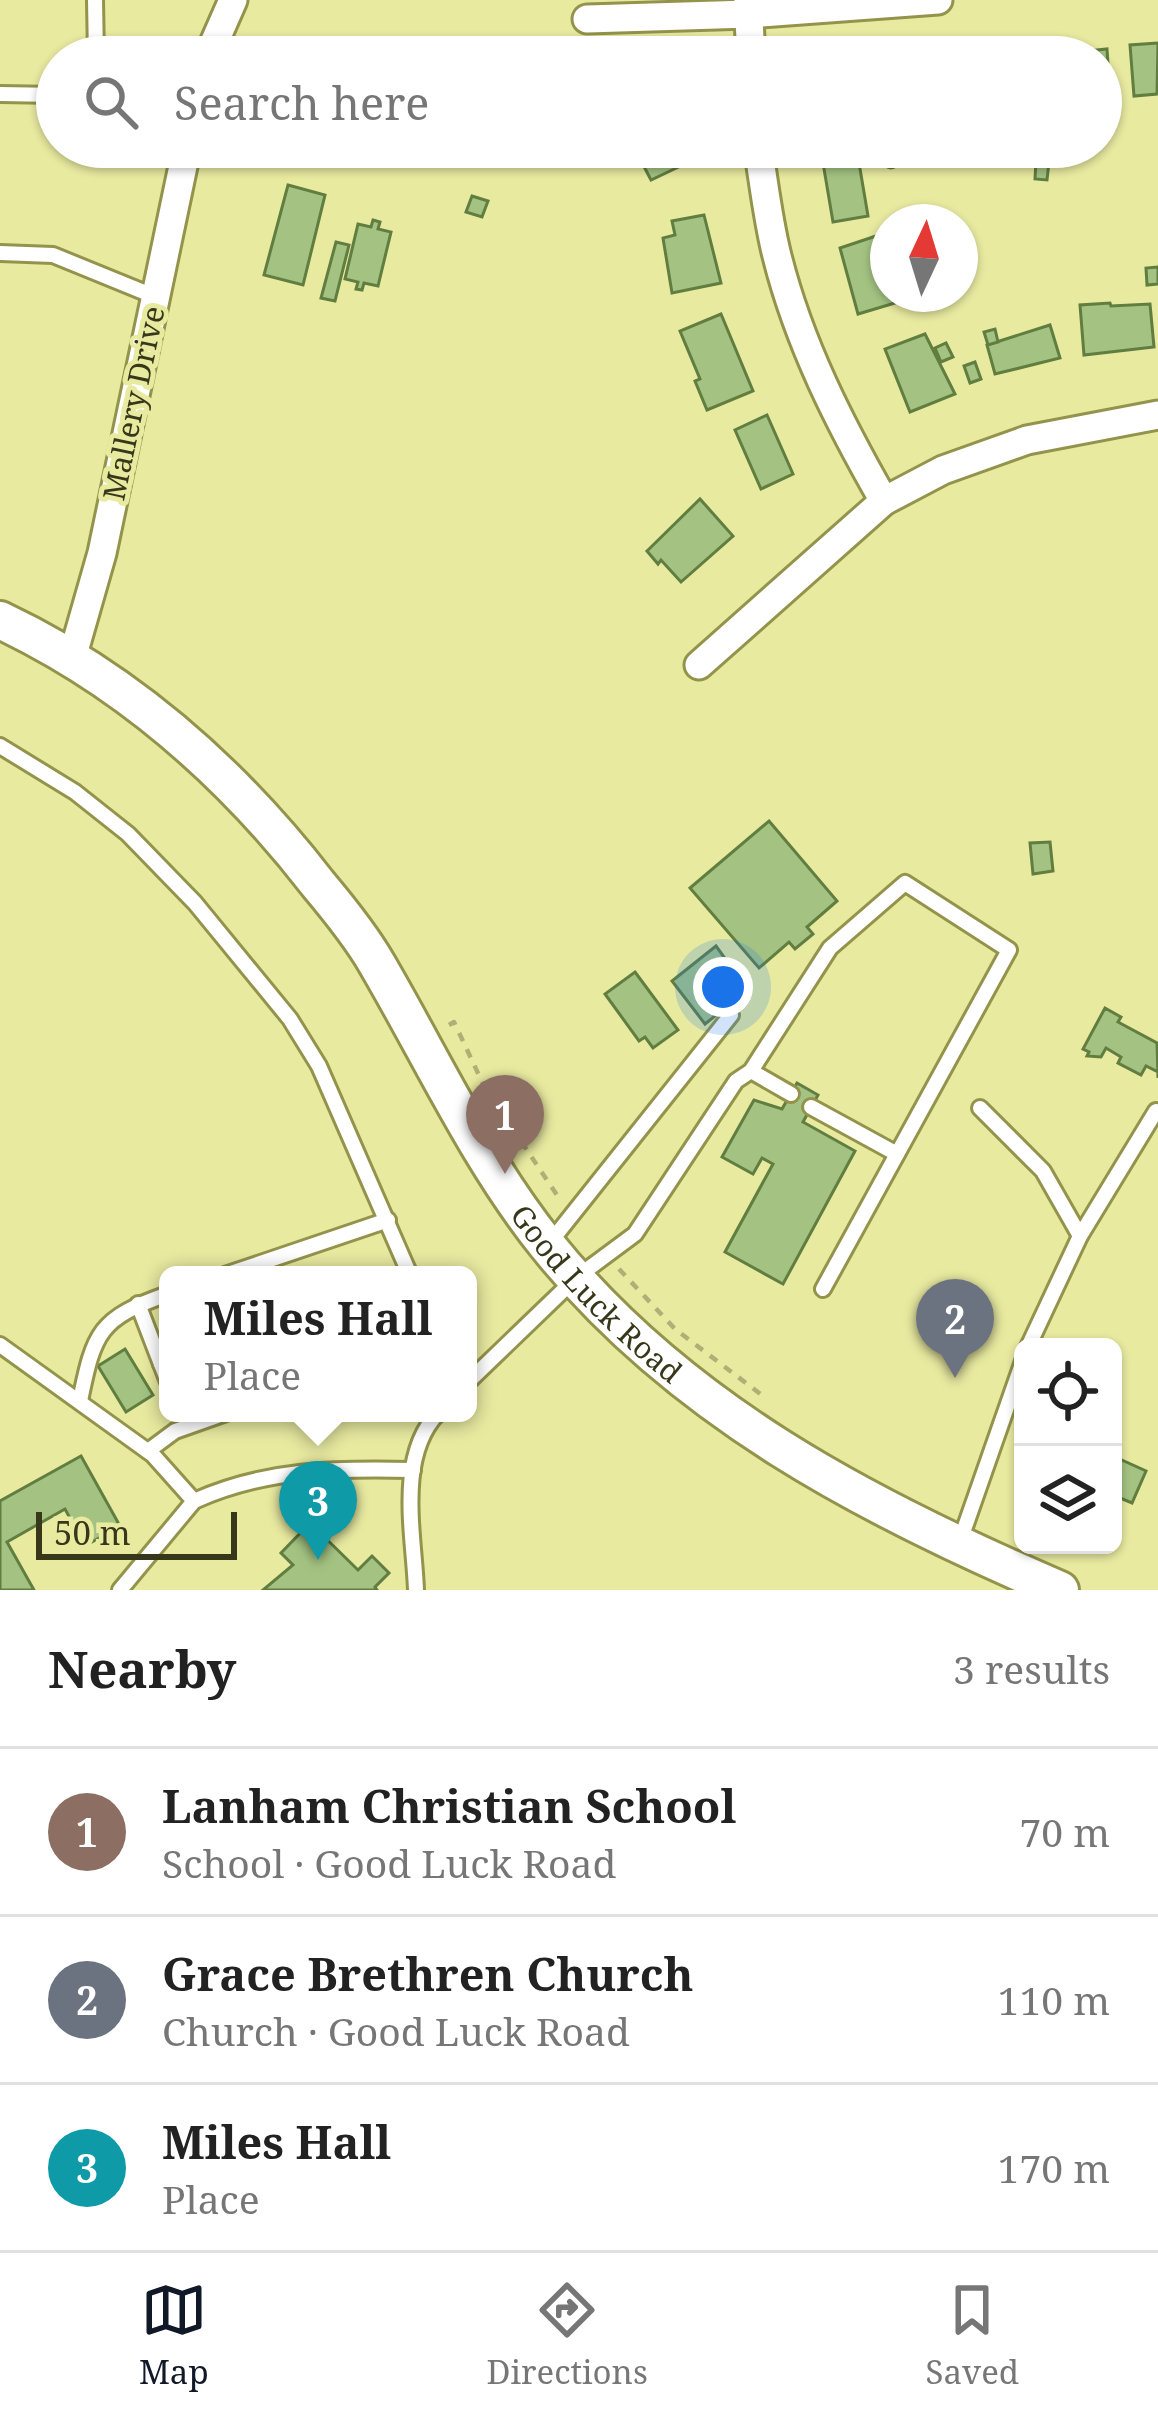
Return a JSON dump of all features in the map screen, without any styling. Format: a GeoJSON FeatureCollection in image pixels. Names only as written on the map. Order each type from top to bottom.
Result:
{"type":"FeatureCollection","features":[{"type":"Feature","properties":{"kind":"main road","name":"Good Luck Road"},"geometry":{"type":"LineString","coordinates":[[0,620],[130,696],[210,762],[284,839],[375,960],[468,1127],[548,1246],[624,1328],[733,1419],[868,1501],[1041,1586]]}},
{"type":"Feature","properties":{"kind":"street"},"geometry":{"type":"LineString","coordinates":[[217,36],[233,0]]}},
{"type":"Feature","properties":{"kind":"street"},"geometry":{"type":"LineString","coordinates":[[587,19],[938,0]]}},
{"type":"Feature","properties":{"kind":"street","name":"Mallery Drive"},"geometry":{"type":"LineString","coordinates":[[72,658],[102,553],[184,168]]}},
{"type":"Feature","properties":{"kind":"street"},"geometry":{"type":"LineString","coordinates":[[762,168],[778,257],[808,349],[843,429],[884,501]]}},
{"type":"Feature","properties":{"kind":"street"},"geometry":{"type":"LineString","coordinates":[[699,665],[884,501],[943,470],[1027,440],[1158,415]]}},
{"type":"Feature","properties":{"kind":"lane"},"geometry":{"type":"LineString","coordinates":[[95,0],[96,36]]}},
{"type":"Feature","properties":{"kind":"lane"},"geometry":{"type":"LineString","coordinates":[[0,94],[36,95]]}},
{"type":"Feature","properties":{"kind":"lane"},"geometry":{"type":"LineString","coordinates":[[0,253],[52,255],[156,297]]}},
{"type":"Feature","properties":{"kind":"lane"},"geometry":{"type":"LineString","coordinates":[[0,746],[75,792],[128,834],[196,903],[290,1018],[319,1066],[406,1266]]}},
{"type":"Feature","properties":{"kind":"lane"},"geometry":{"type":"LineString","coordinates":[[477,1372],[577,1277],[635,1234],[736,1082],[751,1071],[830,948],[905,883],[1010,950],[823,1288]]}},
{"type":"Feature","properties":{"kind":"lane"},"geometry":{"type":"LineString","coordinates":[[548,1246],[731,1015]]}},
{"type":"Feature","properties":{"kind":"lane"},"geometry":{"type":"LineString","coordinates":[[751,1071],[790,1094]]}},
{"type":"Feature","properties":{"kind":"lane"},"geometry":{"type":"LineString","coordinates":[[811,1107],[897,1154]]}},
{"type":"Feature","properties":{"kind":"lane"},"geometry":{"type":"LineString","coordinates":[[980,1108],[1043,1171],[1080,1236]]}},
{"type":"Feature","properties":{"kind":"lane"},"geometry":{"type":"LineString","coordinates":[[1032,1338],[1080,1236],[1156,1111]]}},
{"type":"Feature","properties":{"kind":"lane"},"geometry":{"type":"LineString","coordinates":[[252,1266],[388,1220]]}},
{"type":"Feature","properties":{"kind":"lane"},"geometry":{"type":"LineString","coordinates":[[80,1401],[93,1341],[124,1310],[159,1297]]}},
{"type":"Feature","properties":{"kind":"lane"},"geometry":{"type":"LineString","coordinates":[[139,1304],[159,1349]]}},
{"type":"Feature","properties":{"kind":"lane"},"geometry":{"type":"LineString","coordinates":[[0,1345],[148,1451],[194,1501]]}},
{"type":"Feature","properties":{"kind":"lane"},"geometry":{"type":"LineString","coordinates":[[959,1544],[1014,1386]]}},
{"type":"Feature","properties":{"kind":"lane"},"geometry":{"type":"LineString","coordinates":[[148,1451],[181,1422]]}},
{"type":"Feature","properties":{"kind":"lane"},"geometry":{"type":"LineString","coordinates":[[416,1590],[413,1470],[430,1422]]}},
{"type":"Feature","properties":{"kind":"lane"},"geometry":{"type":"LineString","coordinates":[[119,1590],[194,1501],[244,1481],[294,1472],[413,1470]]}},
{"type":"Feature","properties":{"kind":"building"},"geometry":{"type":"Polygon","coordinates":[[[1158,43],[1157,94],[1134,96],[1130,45],[1158,43]]]}},
{"type":"Feature","properties":{"kind":"building"},"geometry":{"type":"Polygon","coordinates":[[[645,168],[676,168],[651,180],[645,168]]]}},
{"type":"Feature","properties":{"kind":"building"},"geometry":{"type":"Polygon","coordinates":[[[824,168],[860,168],[868,216],[833,222],[824,168]]]}},
{"type":"Feature","properties":{"kind":"building"},"geometry":{"type":"Polygon","coordinates":[[[1036,168],[1048,168],[1047,180],[1035,179],[1036,168]]]}},
{"type":"Feature","properties":{"kind":"building"},"geometry":{"type":"Polygon","coordinates":[[[288,185],[325,195],[303,285],[264,275],[288,185]]]}},
{"type":"Feature","properties":{"kind":"building"},"geometry":{"type":"Polygon","coordinates":[[[472,196],[488,201],[482,217],[466,212],[472,196]]]}},
{"type":"Feature","properties":{"kind":"building"},"geometry":{"type":"Polygon","coordinates":[[[704,215],[721,283],[672,293],[663,238],[675,235],[672,221],[704,215]]]}},
{"type":"Feature","properties":{"kind":"building"},"geometry":{"type":"Polygon","coordinates":[[[373,220],[380,222],[378,229],[391,232],[378,286],[364,283],[362,290],[356,289],[358,282],[345,279],[358,224],[371,227],[373,220]]]}},
{"type":"Feature","properties":{"kind":"building"},"geometry":{"type":"Polygon","coordinates":[[[870,238],[870,310],[858,314],[840,248],[870,238]]]}},
{"type":"Feature","properties":{"kind":"building"},"geometry":{"type":"Polygon","coordinates":[[[336,242],[349,245],[335,301],[321,298],[336,242]]]}},
{"type":"Feature","properties":{"kind":"building"},"geometry":{"type":"Polygon","coordinates":[[[1158,267],[1158,284],[1147,285],[1146,268],[1158,267]]]}},
{"type":"Feature","properties":{"kind":"building"},"geometry":{"type":"Polygon","coordinates":[[[1150,304],[1154,347],[1084,355],[1080,305],[1150,304]]]}},
{"type":"Feature","properties":{"kind":"building"},"geometry":{"type":"Polygon","coordinates":[[[721,314],[753,391],[707,410],[680,331],[721,314]]]}},
{"type":"Feature","properties":{"kind":"building"},"geometry":{"type":"Polygon","coordinates":[[[1050,325],[1060,358],[995,374],[987,345],[1050,325]]]}},
{"type":"Feature","properties":{"kind":"building"},"geometry":{"type":"Polygon","coordinates":[[[995,329],[998,342],[988,345],[984,332],[995,329]]]}},
{"type":"Feature","properties":{"kind":"building"},"geometry":{"type":"Polygon","coordinates":[[[925,334],[955,394],[910,412],[885,349],[925,334]]]}},
{"type":"Feature","properties":{"kind":"building"},"geometry":{"type":"Polygon","coordinates":[[[946,343],[953,357],[941,362],[935,348],[946,343]]]}},
{"type":"Feature","properties":{"kind":"building"},"geometry":{"type":"Polygon","coordinates":[[[975,362],[981,379],[970,383],[964,366],[975,362]]]}},
{"type":"Feature","properties":{"kind":"building"},"geometry":{"type":"Polygon","coordinates":[[[767,415],[793,474],[761,489],[735,430],[767,415]]]}},
{"type":"Feature","properties":{"kind":"building"},"geometry":{"type":"Polygon","coordinates":[[[700,499],[733,536],[681,582],[647,551],[700,499]]]}},
{"type":"Feature","properties":{"kind":"building"},"geometry":{"type":"Polygon","coordinates":[[[769,821],[837,901],[807,927],[813,934],[795,949],[789,942],[759,968],[690,888],[769,821]]]}},
{"type":"Feature","properties":{"kind":"building"},"geometry":{"type":"Polygon","coordinates":[[[1050,842],[1053,871],[1033,874],[1030,843],[1050,842]]]}},
{"type":"Feature","properties":{"kind":"building"},"geometry":{"type":"Polygon","coordinates":[[[716,946],[724,957],[712,967],[724,983],[702,1000],[715,1016],[705,1024],[672,981],[716,946]]]}},
{"type":"Feature","properties":{"kind":"building"},"geometry":{"type":"Polygon","coordinates":[[[635,972],[678,1030],[653,1048],[645,1037],[639,1041],[605,994],[635,972]]]}},
{"type":"Feature","properties":{"kind":"building"},"geometry":{"type":"Polygon","coordinates":[[[1105,1008],[1121,1017],[1118,1022],[1157,1043],[1158,1072],[1146,1066],[1141,1075],[1118,1063],[1121,1057],[1106,1048],[1101,1057],[1087,1056],[1089,1052],[1083,1049],[1105,1008]]]}},
{"type":"Feature","properties":{"kind":"building"},"geometry":{"type":"Polygon","coordinates":[[[797,1083],[818,1095],[803,1122],[855,1151],[783,1284],[725,1252],[773,1164],[762,1158],[753,1174],[722,1157],[754,1100],[782,1109],[797,1083]]]}},
{"type":"Feature","properties":{"kind":"building"},"geometry":{"type":"Polygon","coordinates":[[[125,1349],[153,1395],[126,1412],[98,1366],[125,1349]]]}},
{"type":"Feature","properties":{"kind":"building"},"geometry":{"type":"Polygon","coordinates":[[[81,1456],[120,1526],[85,1546],[65,1509],[7,1542],[34,1590],[0,1590],[0,1501],[81,1456]]]}},
{"type":"Feature","properties":{"kind":"building"},"geometry":{"type":"Polygon","coordinates":[[[1122,1460],[1146,1471],[1132,1503],[1122,1499],[1122,1460]]]}},
{"type":"Feature","properties":{"kind":"building"},"geometry":{"type":"Polygon","coordinates":[[[310,1523],[358,1570],[372,1556],[389,1573],[377,1590],[263,1590],[293,1565],[281,1553],[310,1523]]]}},
{"type":"Feature","properties":{"kind":"place","name":"Lanham Christian School"},"geometry":{"type":"Point","coordinates":[505,1174]}},
{"type":"Feature","properties":{"kind":"place","name":"Grace Brethren Church"},"geometry":{"type":"Point","coordinates":[955,1378]}},
{"type":"Feature","properties":{"kind":"place","name":"Miles Hall"},"geometry":{"type":"Point","coordinates":[318,1560]}}]}
